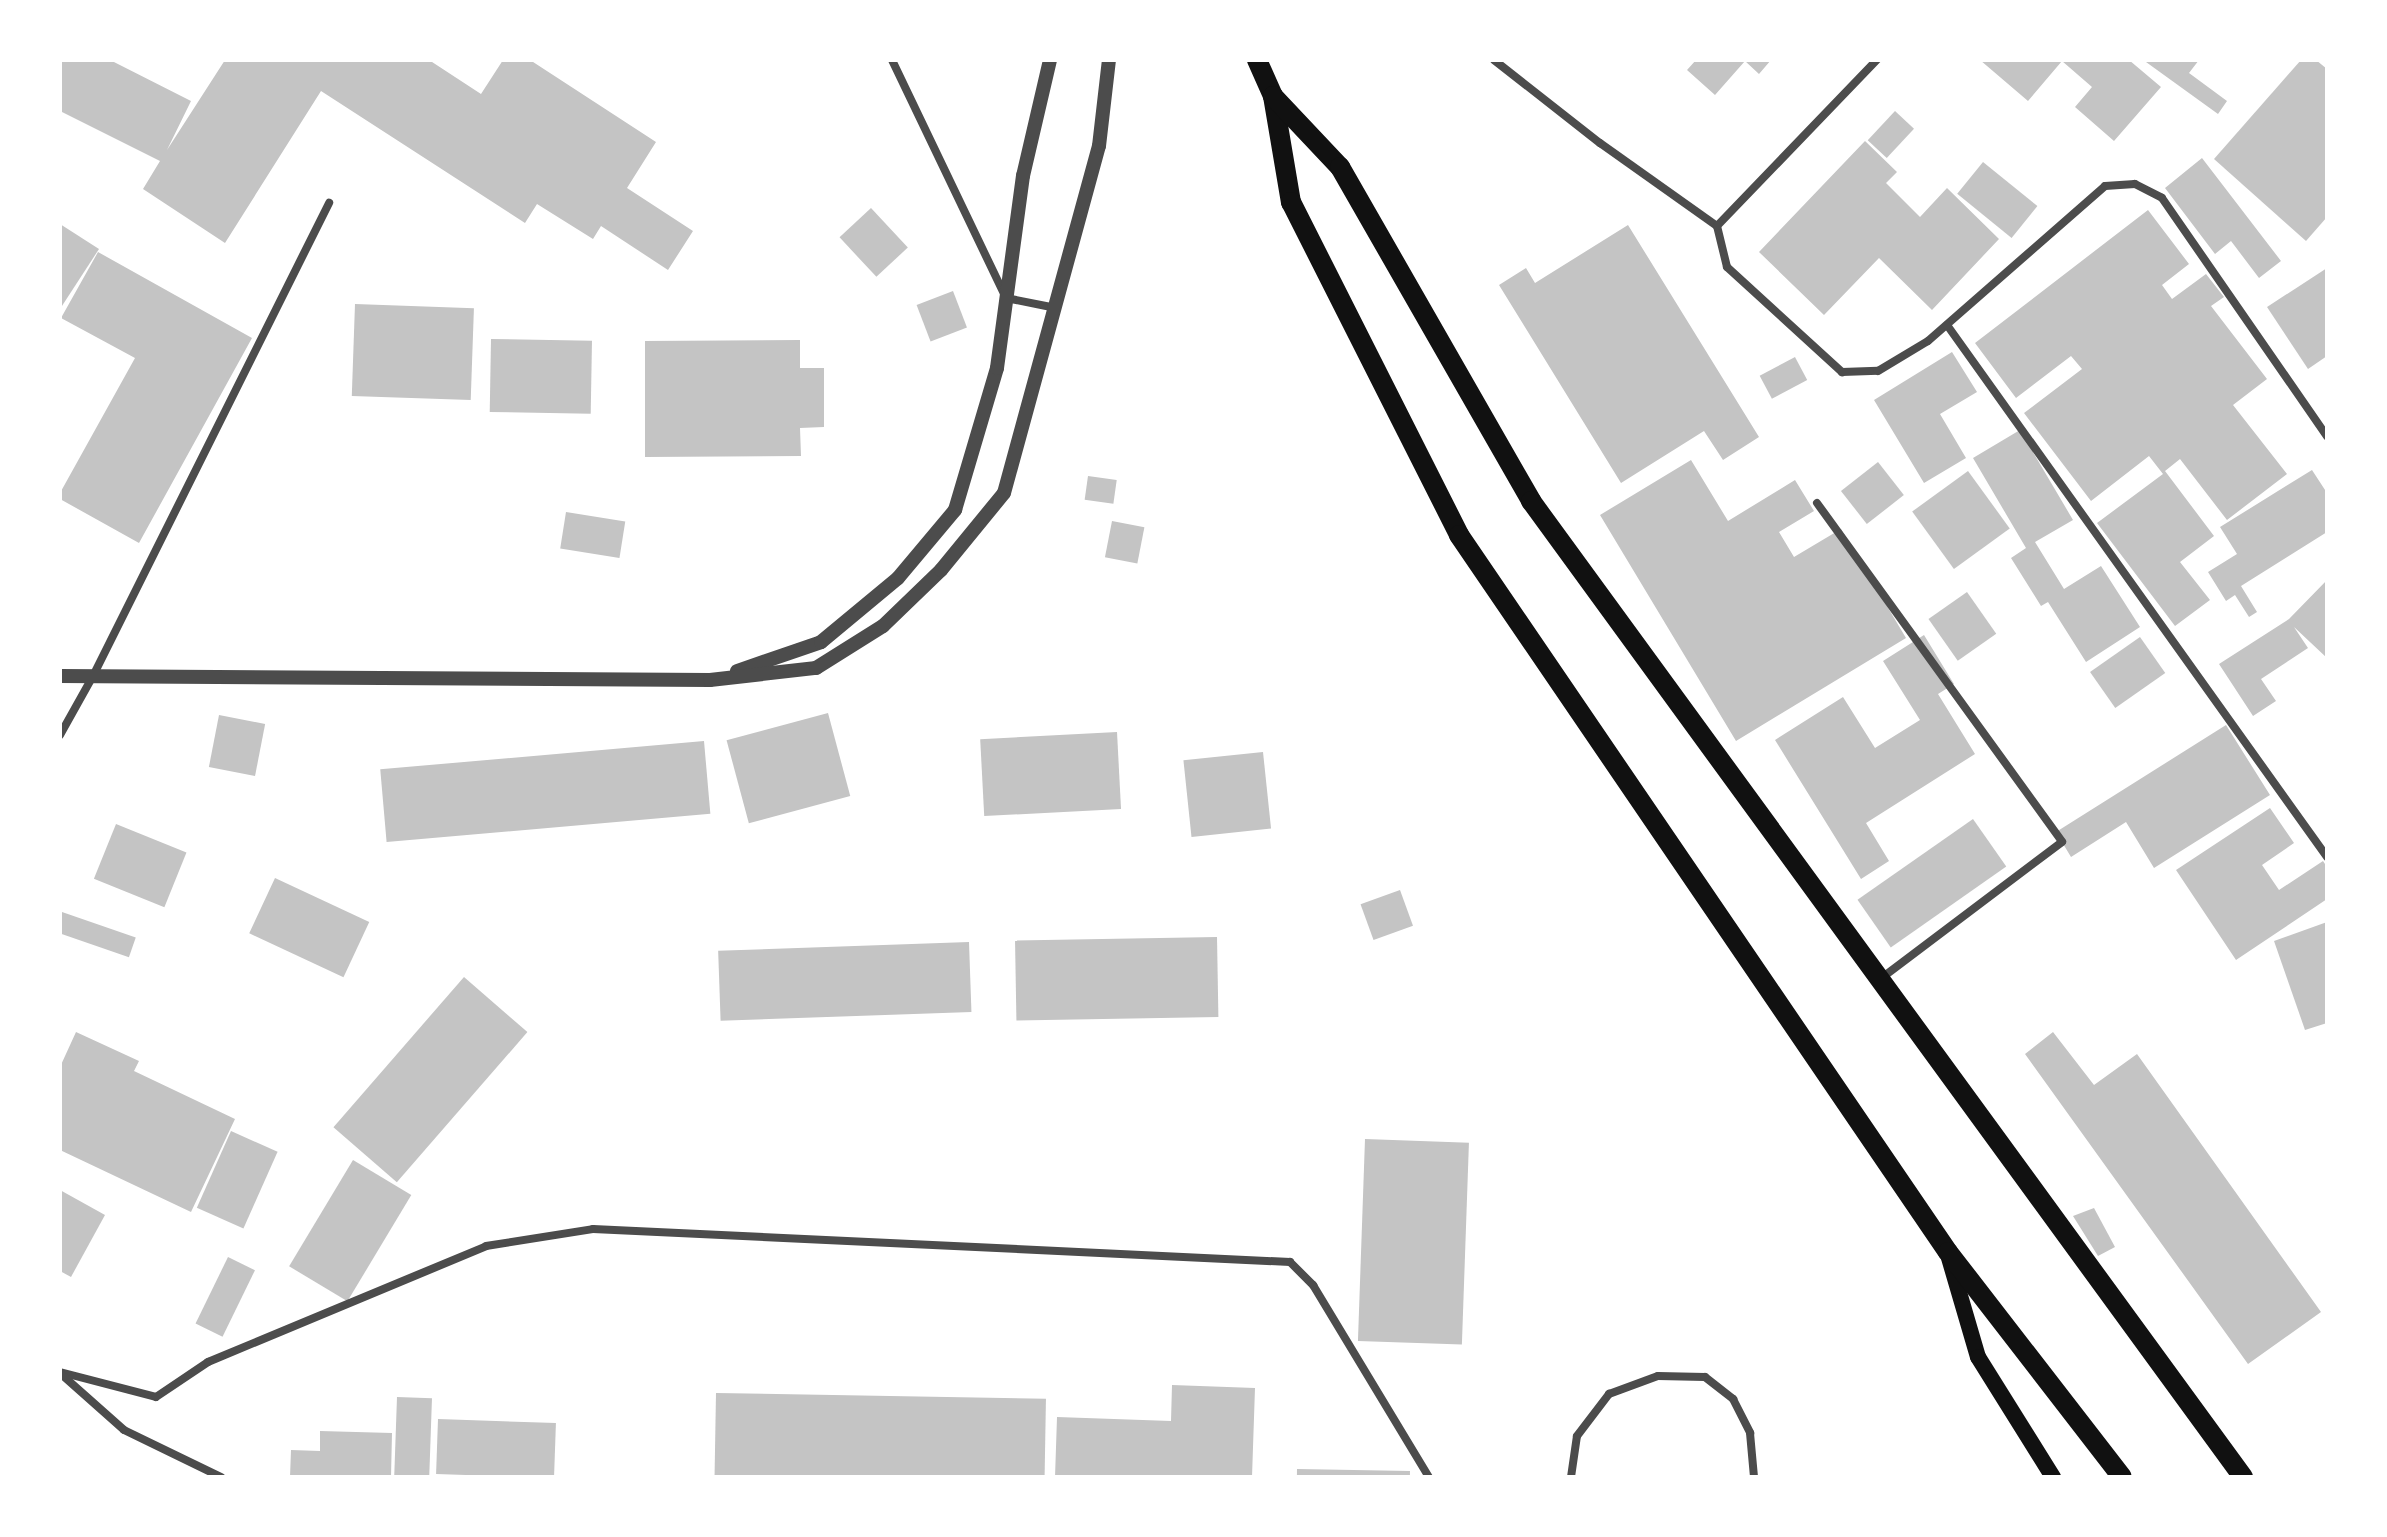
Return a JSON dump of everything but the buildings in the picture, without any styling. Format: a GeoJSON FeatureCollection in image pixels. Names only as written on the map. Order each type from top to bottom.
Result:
{"type":"FeatureCollection","features":[{"type":"Feature","properties":{"kind":"main road"},"geometry":{"type":"LineString","coordinates":[[1257,60],[1273,96],[1291,202],[1459,535],[1948,1252],[2122,1477]]}},
{"type":"Feature","properties":{"kind":"main road"},"geometry":{"type":"LineString","coordinates":[[1273,96],[1340,167],[1531,501],[2243,1477]]}},
{"type":"Feature","properties":{"kind":"main road"},"geometry":{"type":"LineString","coordinates":[[1948,1252],[1978,1357],[2053,1477]]}},
{"type":"Feature","properties":{"kind":"street"},"geometry":{"type":"LineString","coordinates":[[892,60],[1006,298]]}},
{"type":"Feature","properties":{"kind":"street"},"geometry":{"type":"LineString","coordinates":[[710,680],[821,642],[898,578],[955,510],[997,368],[1023,176],[1050,60]]}},
{"type":"Feature","properties":{"kind":"street"},"geometry":{"type":"LineString","coordinates":[[60,676],[710,680],[816,668],[883,626],[941,570],[1004,493],[1099,146],[1109,60]]}},
{"type":"Feature","properties":{"kind":"street"},"geometry":{"type":"LineString","coordinates":[[1494,60],[1600,143],[1717,226],[1727,267],[1842,372],[1878,371],[1928,341],[2105,186],[2135,184],[2162,198],[2327,436]]}},
{"type":"Feature","properties":{"kind":"street"},"geometry":{"type":"LineString","coordinates":[[1717,226],[1877,60]]}},
{"type":"Feature","properties":{"kind":"street"},"geometry":{"type":"LineString","coordinates":[[60,735],[93,676],[329,203]]}},
{"type":"Feature","properties":{"kind":"street"},"geometry":{"type":"LineString","coordinates":[[1006,298],[1056,308]]}},
{"type":"Feature","properties":{"kind":"street"},"geometry":{"type":"LineString","coordinates":[[1947,325],[2327,857]]}},
{"type":"Feature","properties":{"kind":"street"},"geometry":{"type":"LineString","coordinates":[[1817,503],[2062,842],[1880,979]]}},
{"type":"Feature","properties":{"kind":"street"},"geometry":{"type":"LineString","coordinates":[[60,1373],[156,1397],[208,1362],[486,1246],[593,1229],[1290,1262],[1313,1285],[1429,1477]]}},
{"type":"Feature","properties":{"kind":"street"},"geometry":{"type":"LineString","coordinates":[[60,1373],[124,1430],[221,1477]]}},
{"type":"Feature","properties":{"kind":"street"},"geometry":{"type":"LineString","coordinates":[[1571,1477],[1577,1436],[1609,1394],[1658,1376],[1705,1377],[1733,1399],[1750,1433],[1754,1477]]}}]}
